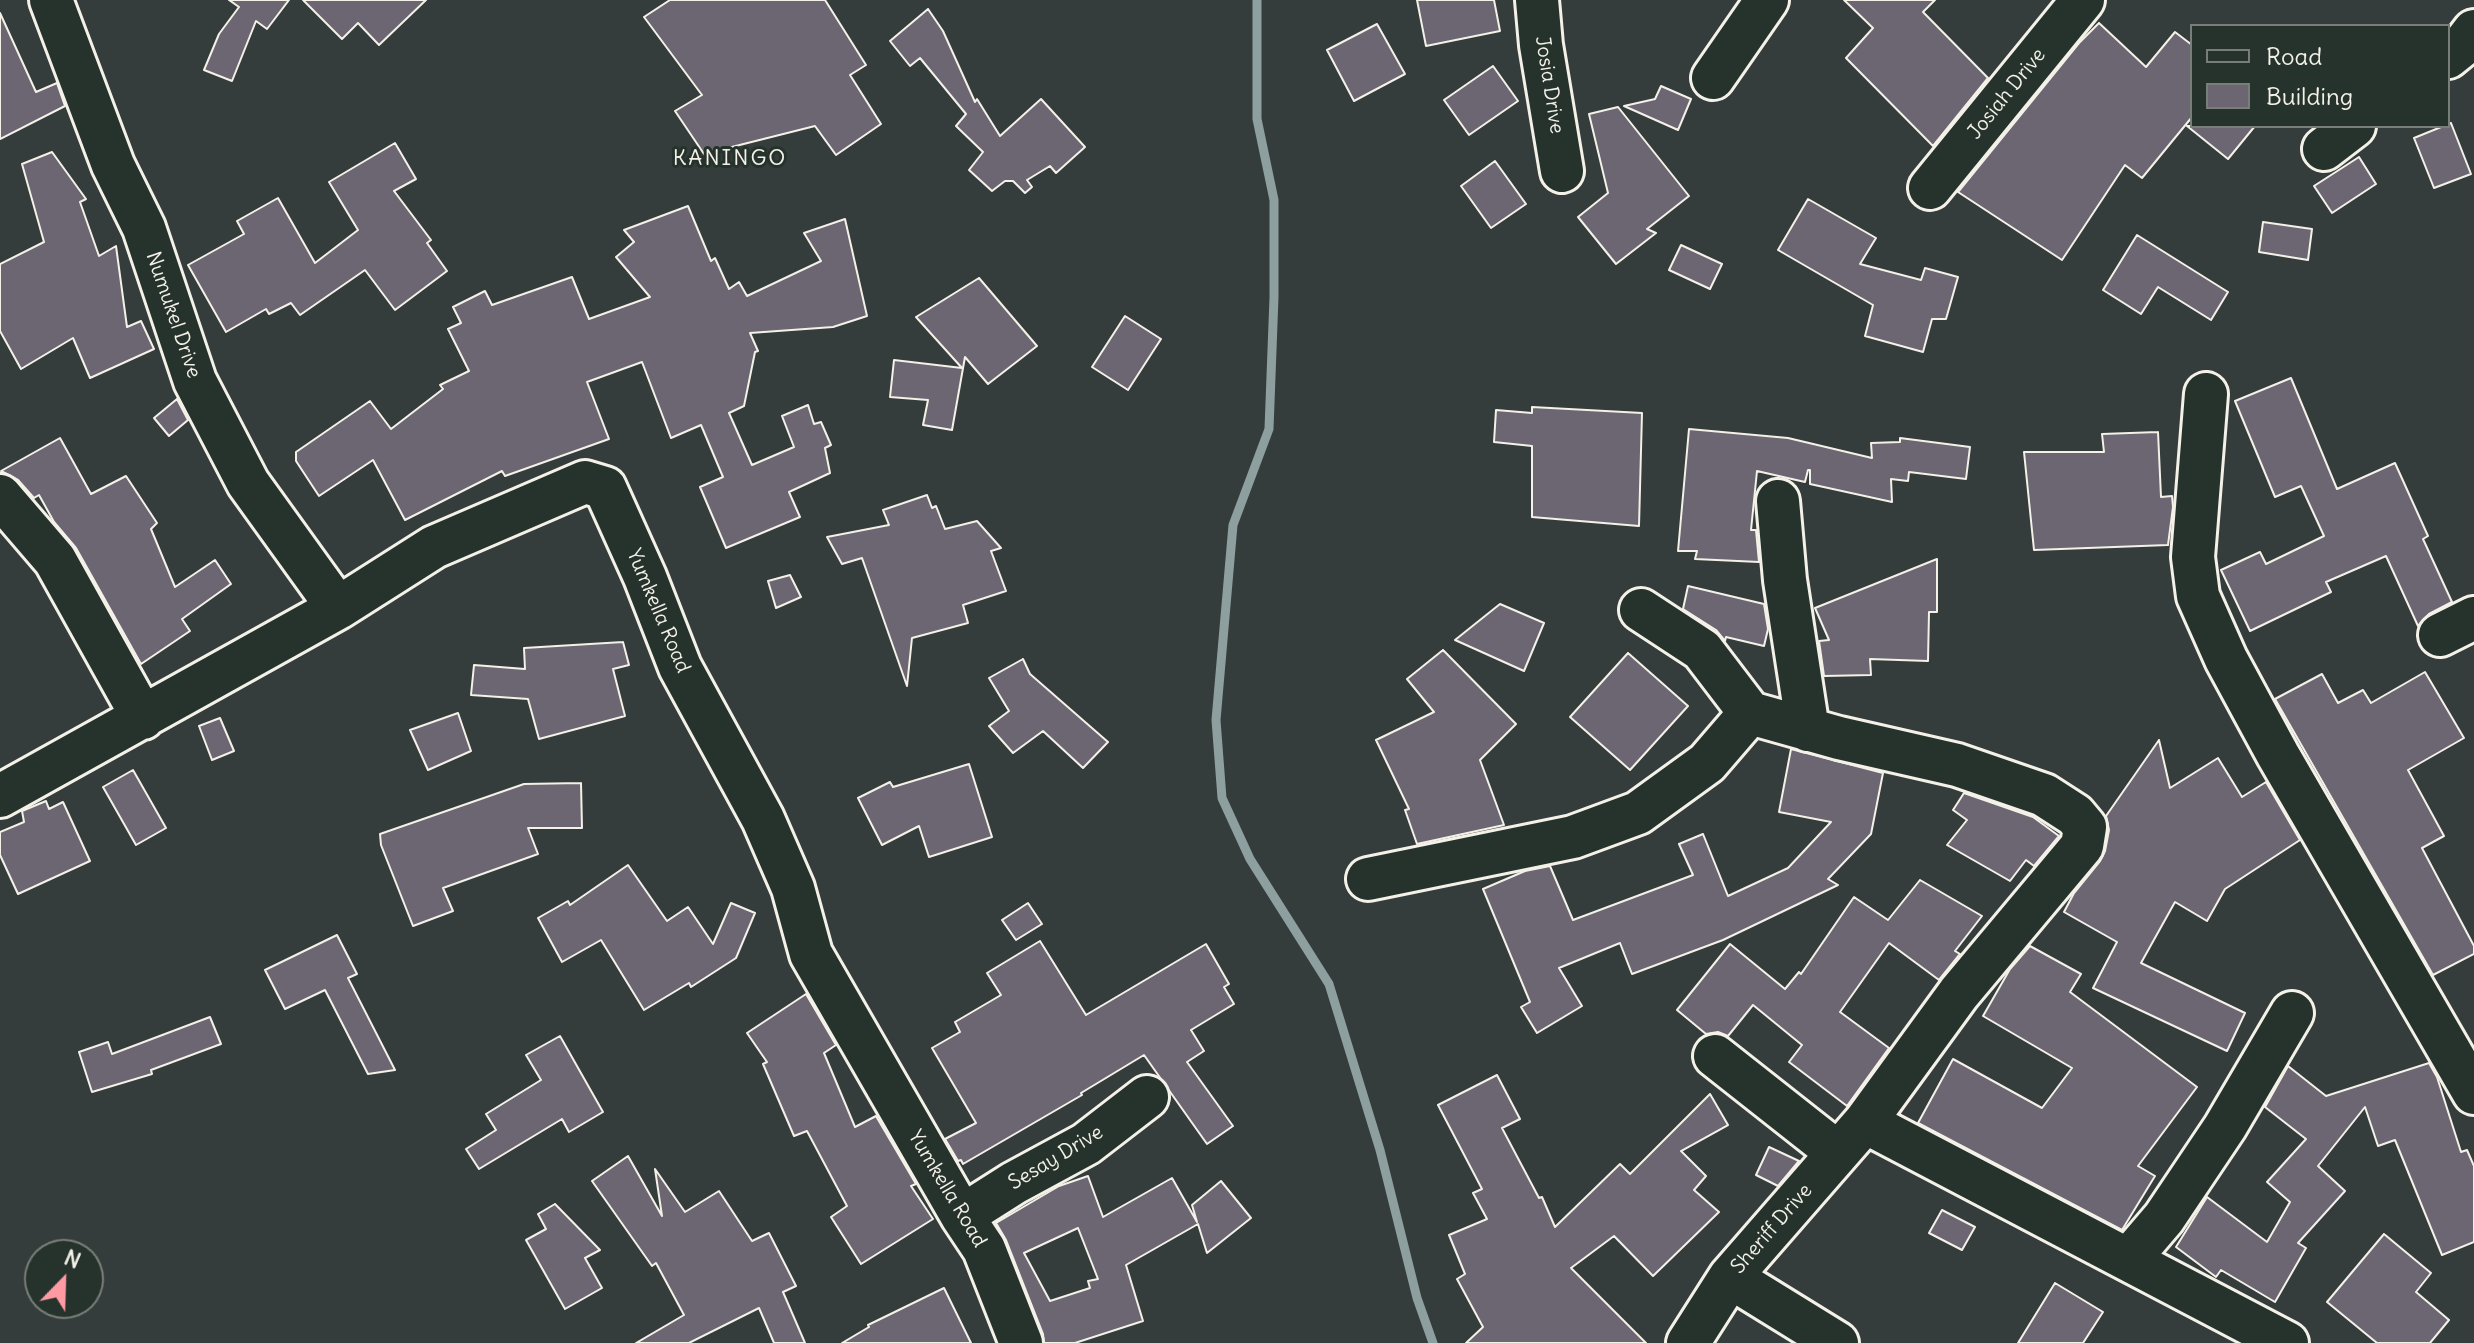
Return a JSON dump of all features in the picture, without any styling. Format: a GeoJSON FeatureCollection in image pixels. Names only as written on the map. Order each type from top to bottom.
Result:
{"type":"FeatureCollection","features":[{"type":"Feature","properties":{"kind":"street","name":"Numukel Drive"},"geometry":{"type":"LineString","coordinates":[[51,0],[113,165],[144,228],[195,381],[248,483],[338,608]]}},
{"type":"Feature","properties":{"kind":"street","name":"Josia Drive"},"geometry":{"type":"LineString","coordinates":[[1537,0],[1541,45],[1562,171]]}},
{"type":"Feature","properties":{"kind":"street"},"geometry":{"type":"LineString","coordinates":[[1713,78],[1767,0]]}},
{"type":"Feature","properties":{"kind":"street","name":"Josiah Drive"},"geometry":{"type":"LineString","coordinates":[[1930,188],[2083,0]]}},
{"type":"Feature","properties":{"kind":"street"},"geometry":{"type":"LineString","coordinates":[[2450,55],[2474,31]]}},
{"type":"Feature","properties":{"kind":"street"},"geometry":{"type":"LineString","coordinates":[[2206,394],[2193,557],[2198,596],[2226,659],[2278,755],[2474,1093]]}},
{"type":"Feature","properties":{"kind":"street","name":"Yumkella Road"},"geometry":{"type":"LineString","coordinates":[[0,796],[338,608],[434,547],[585,482],[605,488],[645,577],[680,667],[763,819],[793,888],[811,954],[984,1249],[1021,1343]]}},
{"type":"Feature","properties":{"kind":"street"},"geometry":{"type":"LineString","coordinates":[[0,496],[55,560],[143,718]]}},
{"type":"Feature","properties":{"kind":"street"},"geometry":{"type":"LineString","coordinates":[[1641,610],[1702,650],[1750,713],[1808,730],[1785,580],[1778,501]]}},
{"type":"Feature","properties":{"kind":"street"},"geometry":{"type":"LineString","coordinates":[[1368,879],[1573,837],[1638,813],[1707,763],[1750,713]]}},
{"type":"Feature","properties":{"kind":"street","name":"Sheriff Drive"},"geometry":{"type":"LineString","coordinates":[[1688,1343],[1730,1277],[1865,1122],[1959,993],[2082,846],[2085,827],[2075,815],[2044,795],[1957,765],[1808,730]]}},
{"type":"Feature","properties":{"kind":"street"},"geometry":{"type":"LineString","coordinates":[[2129,1259],[2164,1218],[2225,1127],[2292,1013]]}},
{"type":"Feature","properties":{"kind":"street"},"geometry":{"type":"LineString","coordinates":[[1715,1056],[1838,1153]]}},
{"type":"Feature","properties":{"kind":"street","name":"Sesay Drive"},"geometry":{"type":"LineString","coordinates":[[962,1216],[1014,1183],[1086,1144],[1147,1097]]}},
{"type":"Feature","properties":{"kind":"street"},"geometry":{"type":"LineString","coordinates":[[1865,1122],[2287,1343]]}},
{"type":"Feature","properties":{"kind":"street"},"geometry":{"type":"LineString","coordinates":[[1730,1277],[1837,1343]]}},
{"type":"Feature","properties":{"kind":"building"},"geometry":{"type":"Polygon","coordinates":[[[229,0],[289,0],[267,29],[256,21],[232,81],[204,70],[219,34],[239,7],[229,0]]]}},
{"type":"Feature","properties":{"kind":"building"},"geometry":{"type":"Polygon","coordinates":[[[303,0],[426,0],[379,45],[358,23],[342,39],[303,0]]]}},
{"type":"Feature","properties":{"kind":"building"},"geometry":{"type":"Polygon","coordinates":[[[670,0],[825,0],[866,65],[850,75],[881,124],[836,155],[815,126],[704,154],[675,111],[702,95],[644,17],[670,0]]]}},
{"type":"Feature","properties":{"kind":"building"},"geometry":{"type":"Polygon","coordinates":[[[1417,0],[1494,0],[1500,31],[1426,46],[1417,0]]]}},
{"type":"Feature","properties":{"kind":"building"},"geometry":{"type":"Polygon","coordinates":[[[1844,0],[1935,0],[1923,12],[1988,78],[1933,146],[1846,58],[1873,28],[1844,0]]]}},
{"type":"Feature","properties":{"kind":"building"},"geometry":{"type":"Polygon","coordinates":[[[928,9],[943,31],[975,102],[977,99],[1000,136],[1041,99],[1085,147],[1056,173],[1050,166],[1027,180],[1032,187],[1025,193],[1013,181],[1005,181],[992,191],[969,170],[983,152],[956,126],[966,114],[920,58],[910,66],[890,41],[928,9]]]}},
{"type":"Feature","properties":{"kind":"building"},"geometry":{"type":"Polygon","coordinates":[[[0,13],[36,92],[57,83],[65,106],[0,139],[0,13]]]}},
{"type":"Feature","properties":{"kind":"building"},"geometry":{"type":"Polygon","coordinates":[[[2099,23],[2146,67],[2175,32],[2190,43],[2190,119],[2142,178],[2125,165],[2062,260],[1958,192],[2079,43],[2099,23]]]}},
{"type":"Feature","properties":{"kind":"building"},"geometry":{"type":"Polygon","coordinates":[[[1377,24],[1405,74],[1354,101],[1327,50],[1377,24]]]}},
{"type":"Feature","properties":{"kind":"building"},"geometry":{"type":"Polygon","coordinates":[[[1493,66],[1518,101],[1469,135],[1444,100],[1493,66]]]}},
{"type":"Feature","properties":{"kind":"building"},"geometry":{"type":"Polygon","coordinates":[[[1661,86],[1691,99],[1678,130],[1624,106],[1655,99],[1661,86]]]}},
{"type":"Feature","properties":{"kind":"building"},"geometry":{"type":"Polygon","coordinates":[[[1618,107],[1689,196],[1647,229],[1656,233],[1616,264],[1578,217],[1608,193],[1589,114],[1618,107]]]}},
{"type":"Feature","properties":{"kind":"building"},"geometry":{"type":"Polygon","coordinates":[[[2450,123],[2471,174],[2434,188],[2414,138],[2439,128],[2450,128],[2450,123]]]}},
{"type":"Feature","properties":{"kind":"building"},"geometry":{"type":"Polygon","coordinates":[[[2187,126],[2253,128],[2228,159],[2187,126]]]}},
{"type":"Feature","properties":{"kind":"building"},"geometry":{"type":"Polygon","coordinates":[[[395,143],[416,179],[394,191],[431,240],[427,243],[447,271],[395,310],[365,270],[300,315],[291,303],[269,314],[266,309],[226,332],[188,265],[244,234],[237,221],[278,198],[315,263],[358,230],[329,182],[395,143]]]}},
{"type":"Feature","properties":{"kind":"building"},"geometry":{"type":"Polygon","coordinates":[[[52,152],[86,199],[80,202],[99,256],[116,246],[127,327],[141,321],[154,349],[90,378],[73,338],[21,369],[0,331],[0,264],[44,242],[22,164],[52,152]]]}},
{"type":"Feature","properties":{"kind":"building"},"geometry":{"type":"Polygon","coordinates":[[[2359,157],[2376,184],[2332,213],[2314,186],[2359,157]]]}},
{"type":"Feature","properties":{"kind":"building"},"geometry":{"type":"Polygon","coordinates":[[[1495,161],[1526,204],[1491,228],[1461,186],[1495,161]]]}},
{"type":"Feature","properties":{"kind":"building"},"geometry":{"type":"Polygon","coordinates":[[[1808,199],[1876,238],[1860,264],[1921,280],[1925,268],[1958,277],[1946,319],[1932,319],[1923,352],[1865,336],[1873,305],[1778,250],[1808,199]]]}},
{"type":"Feature","properties":{"kind":"building"},"geometry":{"type":"Polygon","coordinates":[[[688,206],[711,261],[715,258],[729,289],[739,282],[747,296],[821,261],[804,233],[845,219],[867,316],[833,327],[750,333],[758,351],[755,352],[744,406],[729,413],[752,465],[794,447],[782,416],[808,405],[814,424],[821,422],[831,445],[825,448],[830,473],[789,492],[800,517],[726,548],[700,487],[723,477],[701,425],[671,438],[642,362],[587,382],[609,439],[505,476],[502,471],[405,520],[373,460],[319,496],[296,461],[296,452],[370,401],[391,429],[443,389],[440,385],[469,371],[448,329],[461,323],[453,307],[485,291],[492,305],[572,277],[589,319],[650,297],[616,257],[634,242],[624,230],[688,206]]]}},
{"type":"Feature","properties":{"kind":"building"},"geometry":{"type":"Polygon","coordinates":[[[2263,222],[2312,229],[2308,260],[2259,252],[2263,222]]]}},
{"type":"Feature","properties":{"kind":"building"},"geometry":{"type":"Polygon","coordinates":[[[2137,235],[2228,292],[2211,320],[2158,287],[2141,314],[2103,290],[2137,235]]]}},
{"type":"Feature","properties":{"kind":"building"},"geometry":{"type":"Polygon","coordinates":[[[1681,245],[1722,264],[1710,289],[1669,270],[1681,245]]]}},
{"type":"Feature","properties":{"kind":"building"},"geometry":{"type":"Polygon","coordinates":[[[979,278],[1037,346],[988,384],[965,357],[952,430],[923,425],[928,400],[890,397],[894,360],[962,368],[916,317],[979,278]]]}},
{"type":"Feature","properties":{"kind":"building"},"geometry":{"type":"Polygon","coordinates":[[[1125,316],[1161,339],[1128,390],[1092,367],[1125,316]]]}},
{"type":"Feature","properties":{"kind":"building"},"geometry":{"type":"Polygon","coordinates":[[[2291,378],[2337,489],[2395,463],[2428,536],[2423,539],[2452,602],[2429,614],[2418,626],[2386,556],[2326,582],[2331,592],[2250,631],[2221,570],[2260,552],[2266,564],[2324,536],[2301,486],[2275,497],[2235,401],[2291,378]]]}},
{"type":"Feature","properties":{"kind":"building"},"geometry":{"type":"Polygon","coordinates":[[[177,399],[188,420],[169,436],[154,418],[177,399]]]}},
{"type":"Feature","properties":{"kind":"building"},"geometry":{"type":"Polygon","coordinates":[[[1532,407],[1642,413],[1639,526],[1532,517],[1532,446],[1494,442],[1496,410],[1532,413],[1532,407]]]}},
{"type":"Feature","properties":{"kind":"building"},"geometry":{"type":"Polygon","coordinates":[[[1689,429],[1788,438],[1872,458],[1871,443],[1900,442],[1900,438],[1970,447],[1966,479],[1909,472],[1908,481],[1891,479],[1892,502],[1810,484],[1810,470],[1805,482],[1757,471],[1751,530],[1756,530],[1759,562],[1695,559],[1697,551],[1678,551],[1689,429]]]}},
{"type":"Feature","properties":{"kind":"building"},"geometry":{"type":"Polygon","coordinates":[[[2158,432],[2161,497],[2172,496],[2173,507],[2168,545],[2034,550],[2024,452],[2104,452],[2102,434],[2158,432]]]}},
{"type":"Feature","properties":{"kind":"building"},"geometry":{"type":"Polygon","coordinates":[[[60,438],[91,494],[126,476],[157,523],[151,529],[175,587],[215,560],[231,584],[182,619],[190,631],[141,664],[76,548],[54,522],[39,495],[34,498],[18,480],[1,471],[60,438]]]}},
{"type":"Feature","properties":{"kind":"building"},"geometry":{"type":"Polygon","coordinates":[[[927,495],[932,508],[936,506],[945,529],[977,521],[1001,548],[991,551],[1006,591],[963,605],[968,623],[912,638],[907,686],[862,558],[842,564],[827,537],[889,525],[883,510],[927,495]]]}},
{"type":"Feature","properties":{"kind":"building"},"geometry":{"type":"Polygon","coordinates":[[[1937,559],[1937,612],[1929,612],[1928,661],[1870,659],[1871,675],[1824,676],[1819,641],[1829,640],[1815,608],[1937,559]]]}},
{"type":"Feature","properties":{"kind":"building"},"geometry":{"type":"Polygon","coordinates":[[[790,575],[801,597],[776,608],[768,581],[790,575]]]}},
{"type":"Feature","properties":{"kind":"building"},"geometry":{"type":"Polygon","coordinates":[[[1688,586],[1764,604],[1768,629],[1764,646],[1726,637],[1725,641],[1716,630],[1683,609],[1688,586]]]}},
{"type":"Feature","properties":{"kind":"building"},"geometry":{"type":"Polygon","coordinates":[[[1500,604],[1544,623],[1524,671],[1455,640],[1500,604]]]}},
{"type":"Feature","properties":{"kind":"building"},"geometry":{"type":"Polygon","coordinates":[[[623,642],[629,665],[613,669],[625,716],[539,739],[528,699],[471,695],[474,665],[525,669],[524,648],[623,642]]]}},
{"type":"Feature","properties":{"kind":"building"},"geometry":{"type":"Polygon","coordinates":[[[1443,650],[1516,724],[1480,760],[1504,825],[1417,844],[1405,810],[1409,809],[1376,740],[1434,712],[1407,679],[1443,650]]]}},
{"type":"Feature","properties":{"kind":"building"},"geometry":{"type":"Polygon","coordinates":[[[1628,653],[1688,706],[1630,770],[1570,717],[1628,653]]]}},
{"type":"Feature","properties":{"kind":"building"},"geometry":{"type":"Polygon","coordinates":[[[1023,659],[1030,674],[1108,742],[1083,768],[1043,731],[1013,753],[989,726],[1009,711],[989,678],[1023,659]]]}},
{"type":"Feature","properties":{"kind":"building"},"geometry":{"type":"Polygon","coordinates":[[[2425,672],[2464,738],[2408,770],[2444,836],[2422,848],[2474,946],[2474,954],[2433,975],[2275,699],[2322,674],[2338,703],[2363,690],[2371,703],[2425,672]]]}},
{"type":"Feature","properties":{"kind":"building"},"geometry":{"type":"Polygon","coordinates":[[[458,713],[471,751],[428,770],[410,730],[458,713]]]}},
{"type":"Feature","properties":{"kind":"building"},"geometry":{"type":"Polygon","coordinates":[[[220,718],[234,751],[212,760],[199,726],[220,718]]]}},
{"type":"Feature","properties":{"kind":"building"},"geometry":{"type":"Polygon","coordinates":[[[2159,740],[2170,788],[2218,758],[2242,797],[2266,782],[2300,840],[2225,889],[2207,921],[2175,902],[2141,963],[2245,1013],[2227,1051],[2093,988],[2117,942],[2064,912],[2105,851],[2109,830],[2106,816],[2159,740]]]}},
{"type":"Feature","properties":{"kind":"building"},"geometry":{"type":"Polygon","coordinates":[[[1791,749],[1883,773],[1871,834],[1828,879],[1838,885],[1723,940],[1632,974],[1620,943],[1559,968],[1582,1006],[1537,1033],[1521,1007],[1530,1002],[1483,889],[1525,871],[1550,866],[1573,920],[1693,875],[1679,844],[1703,834],[1728,896],[1788,868],[1831,822],[1779,812],[1791,749]]]}},
{"type":"Feature","properties":{"kind":"building"},"geometry":{"type":"Polygon","coordinates":[[[969,764],[992,837],[929,857],[919,826],[882,845],[858,798],[890,782],[893,787],[969,764]]]}},
{"type":"Feature","properties":{"kind":"building"},"geometry":{"type":"Polygon","coordinates":[[[133,770],[166,828],[136,845],[103,787],[133,770]]]}},
{"type":"Feature","properties":{"kind":"building"},"geometry":{"type":"Polygon","coordinates":[[[581,783],[582,828],[528,828],[538,854],[443,888],[453,911],[413,926],[381,845],[380,834],[524,784],[581,783]]]}},
{"type":"Feature","properties":{"kind":"building"},"geometry":{"type":"Polygon","coordinates":[[[1964,793],[2033,817],[2059,836],[2034,866],[2026,860],[2010,881],[1947,845],[1967,820],[1953,810],[1964,793]]]}},
{"type":"Feature","properties":{"kind":"building"},"geometry":{"type":"Polygon","coordinates":[[[46,801],[49,809],[63,802],[90,861],[18,894],[0,855],[0,832],[24,822],[22,811],[46,801]]]}},
{"type":"Feature","properties":{"kind":"building"},"geometry":{"type":"Polygon","coordinates":[[[628,865],[667,921],[688,907],[713,944],[731,903],[755,913],[736,958],[691,987],[689,983],[644,1010],[601,940],[562,962],[538,918],[568,901],[570,905],[628,865]]]}},
{"type":"Feature","properties":{"kind":"building"},"geometry":{"type":"Polygon","coordinates":[[[1920,880],[1982,916],[1955,951],[1960,954],[1939,980],[1889,943],[1840,1012],[1889,1048],[1847,1106],[1789,1062],[1802,1045],[1753,1005],[1728,1036],[1718,1032],[1706,1034],[1677,1010],[1730,944],[1785,989],[1799,972],[1801,974],[1854,897],[1888,920],[1920,880]]]}},
{"type":"Feature","properties":{"kind":"building"},"geometry":{"type":"Polygon","coordinates":[[[1028,903],[1042,924],[1016,940],[1002,920],[1028,903]]]}},
{"type":"Feature","properties":{"kind":"building"},"geometry":{"type":"Polygon","coordinates":[[[337,935],[357,974],[348,978],[395,1070],[368,1074],[325,990],[285,1009],[265,970],[337,935]]]}},
{"type":"Feature","properties":{"kind":"building"},"geometry":{"type":"Polygon","coordinates":[[[1040,941],[1086,1015],[1206,944],[1229,984],[1224,987],[1234,1004],[1191,1030],[1204,1051],[1187,1062],[1233,1126],[1207,1144],[1144,1055],[963,1164],[961,1160],[958,1161],[945,1139],[976,1123],[932,1048],[960,1032],[955,1022],[1001,995],[987,973],[1040,941]]]}},
{"type":"Feature","properties":{"kind":"building"},"geometry":{"type":"Polygon","coordinates":[[[2030,946],[2081,974],[2070,992],[2197,1087],[2138,1166],[2155,1176],[2122,1230],[1918,1123],[1953,1059],[2042,1108],[2072,1068],[1983,1016],[2010,969],[2030,946]]]}},
{"type":"Feature","properties":{"kind":"building"},"geometry":{"type":"Polygon","coordinates":[[[806,994],[836,1045],[824,1053],[855,1127],[876,1116],[916,1184],[911,1186],[933,1219],[861,1264],[831,1217],[847,1206],[807,1131],[794,1136],[763,1064],[767,1062],[747,1033],[806,994]]]}},
{"type":"Feature","properties":{"kind":"building"},"geometry":{"type":"Polygon","coordinates":[[[210,1017],[221,1044],[151,1070],[152,1074],[92,1092],[79,1052],[108,1042],[112,1054],[210,1017]]]}},
{"type":"Feature","properties":{"kind":"building"},"geometry":{"type":"Polygon","coordinates":[[[560,1036],[603,1112],[569,1132],[562,1119],[479,1169],[466,1149],[496,1130],[486,1114],[541,1080],[526,1055],[560,1036]]]}},
{"type":"Feature","properties":{"kind":"building"},"geometry":{"type":"Polygon","coordinates":[[[2429,1063],[2437,1077],[2461,1152],[2467,1150],[2474,1166],[2474,1242],[2442,1255],[2395,1140],[2378,1146],[2365,1107],[2318,1166],[2345,1191],[2298,1243],[2306,1248],[2275,1302],[2221,1270],[2216,1277],[2176,1247],[2207,1197],[2267,1242],[2290,1202],[2267,1182],[2306,1139],[2265,1107],[2288,1066],[2326,1096],[2429,1063]]]}},
{"type":"Feature","properties":{"kind":"building"},"geometry":{"type":"Polygon","coordinates":[[[1497,1075],[1520,1119],[1502,1128],[1539,1198],[1542,1197],[1555,1227],[1620,1164],[1630,1174],[1710,1094],[1728,1125],[1681,1151],[1706,1176],[1694,1190],[1719,1212],[1653,1276],[1614,1236],[1571,1268],[1646,1343],[1466,1343],[1483,1327],[1457,1279],[1465,1274],[1449,1235],[1487,1219],[1473,1193],[1482,1189],[1438,1105],[1497,1075]]]}},
{"type":"Feature","properties":{"kind":"building"},"geometry":{"type":"Polygon","coordinates":[[[1769,1147],[1799,1161],[1778,1186],[1756,1175],[1769,1147]]]}},
{"type":"Feature","properties":{"kind":"building"},"geometry":{"type":"Polygon","coordinates":[[[628,1156],[662,1216],[655,1169],[685,1212],[719,1191],[752,1241],[769,1233],[796,1286],[783,1292],[805,1343],[774,1343],[759,1308],[689,1343],[636,1343],[684,1315],[656,1263],[652,1266],[592,1181],[628,1156]]]}},
{"type":"Feature","properties":{"kind":"building"},"geometry":{"type":"Polygon","coordinates":[[[1088,1176],[1103,1217],[1172,1178],[1197,1222],[1192,1205],[1221,1181],[1251,1218],[1207,1253],[1198,1224],[1126,1265],[1143,1321],[1075,1343],[1044,1343],[1006,1240],[996,1223],[1059,1186],[1088,1176]],[[1078,1228],[1024,1253],[1050,1301],[1090,1288],[1088,1281],[1098,1279],[1078,1228]]]}},
{"type":"Feature","properties":{"kind":"building"},"geometry":{"type":"Polygon","coordinates":[[[555,1204],[600,1250],[585,1258],[602,1288],[565,1309],[526,1240],[546,1229],[538,1214],[555,1204]]]}},
{"type":"Feature","properties":{"kind":"building"},"geometry":{"type":"Polygon","coordinates":[[[1942,1210],[1975,1227],[1962,1250],[1929,1233],[1942,1210]]]}},
{"type":"Feature","properties":{"kind":"building"},"geometry":{"type":"Polygon","coordinates":[[[2384,1234],[2431,1273],[2416,1292],[2449,1320],[2430,1343],[2377,1343],[2327,1302],[2384,1234]]]}},
{"type":"Feature","properties":{"kind":"building"},"geometry":{"type":"Polygon","coordinates":[[[2055,1283],[2103,1312],[2083,1343],[2018,1343],[2055,1283]]]}},
{"type":"Feature","properties":{"kind":"building"},"geometry":{"type":"Polygon","coordinates":[[[944,1288],[971,1343],[842,1343],[868,1325],[944,1288]]]}},
{"type":"Feature","properties":{"kind":"waterway"},"geometry":{"type":"LineString","coordinates":[[1257,0],[1257,119],[1274,200],[1269,429],[1233,525],[1216,720],[1222,798],[1250,859],[1329,984],[1380,1150],[1417,1298],[1433,1343]]}},
{"type":"Feature","properties":{"kind":"district","name":"KANINGO"},"geometry":{"type":"Point","coordinates":[730,159]}}]}
